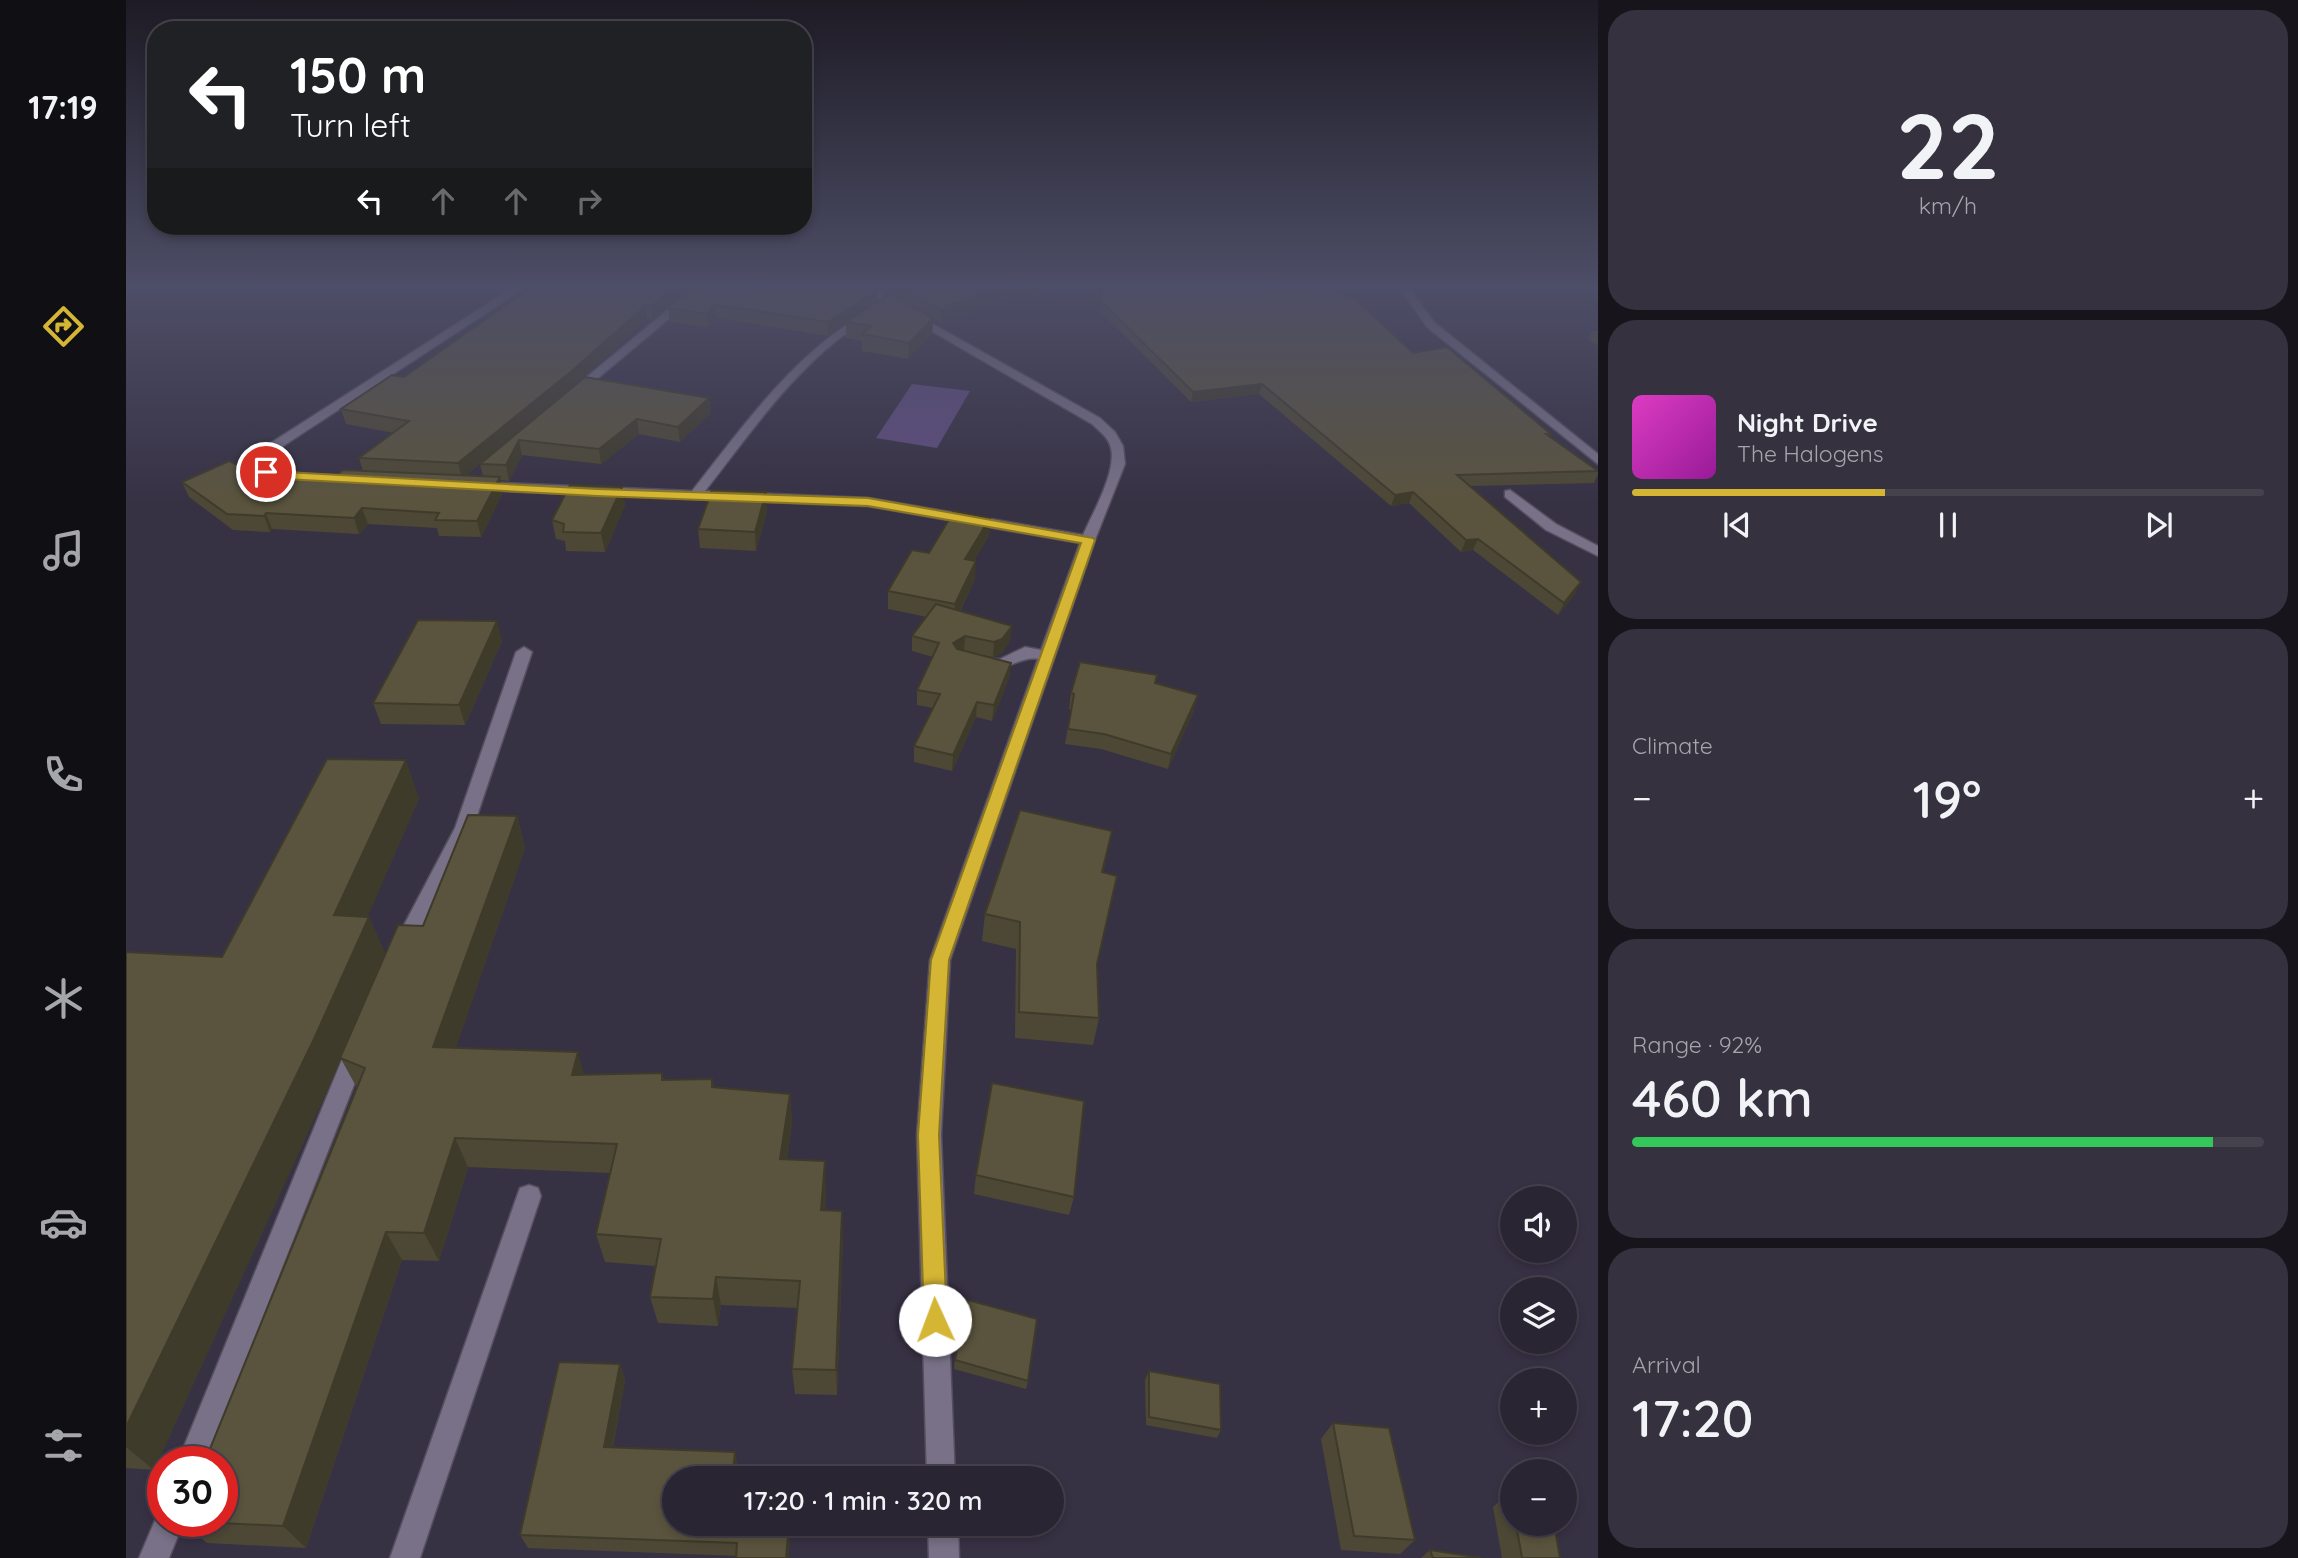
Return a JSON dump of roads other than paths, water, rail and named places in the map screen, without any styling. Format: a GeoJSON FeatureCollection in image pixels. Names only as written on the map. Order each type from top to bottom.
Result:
{"type":"FeatureCollection","features":[{"type":"Feature","properties":{"kind":"street"},"geometry":{"type":"LineString","coordinates":[[313,477],[266,472],[258,463],[270,449],[411,358]]}},
{"type":"Feature","properties":{"kind":"street"},"geometry":{"type":"LineString","coordinates":[[565,401],[617,358]]}},
{"type":"Feature","properties":{"kind":"street"},"geometry":{"type":"LineString","coordinates":[[696,494],[781,390],[811,358]]}},
{"type":"Feature","properties":{"kind":"street"},"geometry":{"type":"LineString","coordinates":[[941,1466],[929,1135],[940,960],[1088,540],[1119,464],[1117,446],[1111,435],[1096,421],[986,358]]}},
{"type":"Feature","properties":{"kind":"street"},"geometry":{"type":"LineString","coordinates":[[1471,358],[1598,460]]}},
{"type":"Feature","properties":{"kind":"street"},"geometry":{"type":"LineString","coordinates":[[476,477],[466,485],[868,502],[1088,540]]}},
{"type":"Feature","properties":{"kind":"street"},"geometry":{"type":"LineString","coordinates":[[1510,494],[1551,527],[1598,552]]}},
{"type":"Feature","properties":{"kind":"street"},"geometry":{"type":"LineString","coordinates":[[393,965],[464,828],[524,652]]}},
{"type":"Feature","properties":{"kind":"street"},"geometry":{"type":"LineString","coordinates":[[971,662],[995,665],[1025,652],[1048,656]]}},
{"type":"Feature","properties":{"kind":"street"},"geometry":{"type":"LineString","coordinates":[[198,1446],[366,1028]]}},
{"type":"Feature","properties":{"kind":"street"},"geometry":{"type":"LineString","coordinates":[[405,1558],[529,1196]]}},
{"type":"Feature","properties":{"kind":"street"},"geometry":{"type":"LineString","coordinates":[[943,1536],[944,1558]]}},
{"type":"Feature","properties":{"kind":"street"},"geometry":{"type":"LineString","coordinates":[[154,1558],[163,1537]]}}]}
